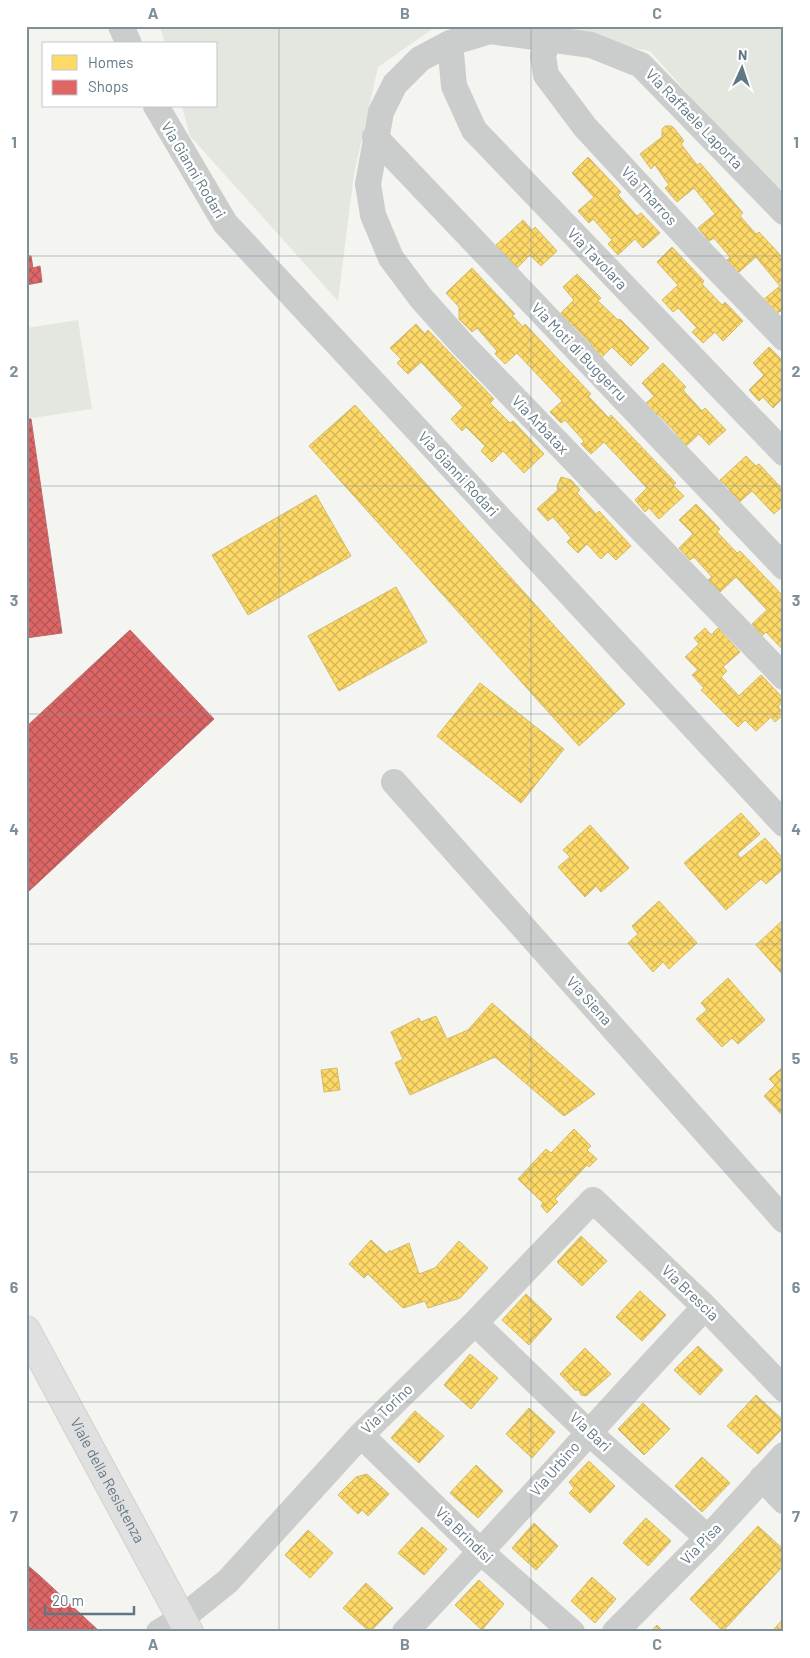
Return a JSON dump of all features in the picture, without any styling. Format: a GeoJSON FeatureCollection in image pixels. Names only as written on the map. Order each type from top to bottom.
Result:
{"type":"FeatureCollection","features":[{"type":"Feature","properties":{"kind":"main road","name":"Viale della Resistenza"},"geometry":{"type":"LineString","coordinates":[[26,1330],[185,1625]]}},
{"type":"Feature","properties":{"kind":"street"},"geometry":{"type":"LineString","coordinates":[[121,26],[127,42]]}},
{"type":"Feature","properties":{"kind":"street","name":"Via Raffaele Laporta"},"geometry":{"type":"LineString","coordinates":[[375,137],[381,112],[395,84],[420,59],[450,43],[490,31],[591,45],[641,65],[784,212]]}},
{"type":"Feature","properties":{"kind":"street","name":"Via Tharros"},"geometry":{"type":"LineString","coordinates":[[548,39],[543,56],[546,75],[585,127],[784,338]]}},
{"type":"Feature","properties":{"kind":"street","name":"Via Tavolara"},"geometry":{"type":"LineString","coordinates":[[450,43],[454,86],[474,130],[784,453]]}},
{"type":"Feature","properties":{"kind":"street","name":"Via Gianni Rodari"},"geometry":{"type":"LineString","coordinates":[[157,108],[225,223],[784,824]]}},
{"type":"Feature","properties":{"kind":"street","name":"Via Moti di Buggerru"},"geometry":{"type":"LineString","coordinates":[[375,137],[784,568]]}},
{"type":"Feature","properties":{"kind":"street","name":"Via Arbatax"},"geometry":{"type":"LineString","coordinates":[[375,137],[368,184],[373,215],[391,258],[421,298],[463,345],[784,678]]}},
{"type":"Feature","properties":{"kind":"street","name":"Via Siena"},"geometry":{"type":"LineString","coordinates":[[394,782],[784,1220]]}},
{"type":"Feature","properties":{"kind":"street","name":"Via Brescia"},"geometry":{"type":"LineString","coordinates":[[593,1200],[705,1307],[784,1389]]}},
{"type":"Feature","properties":{"kind":"street","name":"Via Torino"},"geometry":{"type":"LineString","coordinates":[[159,1632],[185,1625],[228,1581],[361,1435],[476,1323],[593,1200]]}},
{"type":"Feature","properties":{"kind":"street","name":"Via Urbino"},"geometry":{"type":"LineString","coordinates":[[405,1632],[481,1552],[588,1432],[705,1307]]}},
{"type":"Feature","properties":{"kind":"street","name":"Via Bari"},"geometry":{"type":"LineString","coordinates":[[476,1323],[588,1432],[708,1538]]}},
{"type":"Feature","properties":{"kind":"street","name":"Via Brindisi"},"geometry":{"type":"LineString","coordinates":[[361,1435],[481,1552],[572,1632]]}},
{"type":"Feature","properties":{"kind":"street","name":"Via Pisa"},"geometry":{"type":"LineString","coordinates":[[615,1632],[708,1538],[784,1455]]}},
{"type":"Feature","properties":{"kind":"street"},"geometry":{"type":"LineString","coordinates":[[762,1478],[784,1501]]}},
{"type":"Feature","properties":{"kind":"shaded area"},"geometry":{"type":"Polygon","coordinates":[[[160,26],[437,26],[378,67],[354,174],[338,301],[190,136],[183,108],[218,108],[218,42],[164,42],[160,26]]]}},
{"type":"Feature","properties":{"kind":"shaded area"},"geometry":{"type":"Polygon","coordinates":[[[515,26],[784,26],[784,202],[650,51],[515,26]]]}},
{"type":"Feature","properties":{"kind":"shaded area"},"geometry":{"type":"Polygon","coordinates":[[[78,320],[92,409],[26,419],[26,328],[78,320]]]}},
{"type":"Feature","properties":{"kind":"building: Homes"},"geometry":{"type":"Polygon","coordinates":[[[665,126],[674,128],[684,141],[681,144],[697,165],[700,163],[743,213],[740,216],[756,234],[759,232],[784,259],[784,315],[780,311],[776,315],[763,300],[780,286],[756,257],[738,273],[727,260],[730,257],[714,238],[709,241],[698,228],[715,214],[694,188],[677,202],[665,188],[669,185],[655,165],[651,169],[640,154],[662,137],[662,129],[665,126]]]}},
{"type":"Feature","properties":{"kind":"building: Homes"},"geometry":{"type":"Polygon","coordinates":[[[588,157],[621,192],[618,195],[637,216],[641,213],[660,233],[643,248],[635,239],[618,255],[608,244],[612,240],[593,219],[589,223],[578,211],[594,197],[572,173],[588,157]]]}},
{"type":"Feature","properties":{"kind":"building: Homes"},"geometry":{"type":"Polygon","coordinates":[[[523,220],[532,230],[535,227],[557,251],[541,266],[530,255],[515,270],[496,245],[523,220]]]}},
{"type":"Feature","properties":{"kind":"building: Homes"},"geometry":{"type":"Polygon","coordinates":[[[672,247],[704,281],[702,284],[722,305],[725,302],[743,321],[723,341],[715,332],[703,343],[692,332],[697,328],[678,308],[673,312],[662,300],[678,285],[657,262],[672,247]]]}},
{"type":"Feature","properties":{"kind":"building: Homes"},"geometry":{"type":"Polygon","coordinates":[[[472,268],[515,314],[512,315],[523,327],[525,324],[591,394],[588,396],[609,418],[611,415],[676,483],[673,485],[684,496],[659,519],[649,508],[645,512],[635,500],[647,488],[604,442],[591,454],[581,444],[584,441],[565,420],[561,423],[550,412],[562,401],[517,353],[505,364],[495,354],[497,351],[477,328],[472,332],[459,319],[459,307],[446,293],[472,268]]]}},
{"type":"Feature","properties":{"kind":"building: Homes"},"geometry":{"type":"Polygon","coordinates":[[[577,274],[601,298],[598,301],[618,320],[620,319],[649,348],[631,366],[612,347],[600,359],[587,349],[592,345],[573,325],[569,329],[557,317],[574,300],[563,287],[577,274]]]}},
{"type":"Feature","properties":{"kind":"building: Homes"},"geometry":{"type":"Polygon","coordinates":[[[416,324],[425,334],[428,330],[494,399],[490,403],[510,423],[513,421],[544,454],[524,473],[503,451],[492,462],[481,451],[485,446],[466,427],[462,431],[451,419],[463,407],[421,362],[408,374],[397,363],[401,359],[390,348],[416,324]]]}},
{"type":"Feature","properties":{"kind":"building: Homes"},"geometry":{"type":"Polygon","coordinates":[[[769,347],[784,362],[784,397],[773,408],[763,397],[759,401],[749,390],[764,375],[753,363],[769,347]]]}},
{"type":"Feature","properties":{"kind":"building: Homes"},"geometry":{"type":"Polygon","coordinates":[[[663,363],[686,387],[683,390],[702,411],[705,408],[726,430],[709,445],[699,434],[684,448],[673,437],[677,434],[658,414],[654,418],[643,406],[654,396],[642,383],[663,363]]]}},
{"type":"Feature","properties":{"kind":"building: Homes"},"geometry":{"type":"Polygon","coordinates":[[[355,405],[625,704],[579,746],[309,446],[355,405]]]}},
{"type":"Feature","properties":{"kind":"building: Homes"},"geometry":{"type":"Polygon","coordinates":[[[746,456],[756,466],[759,464],[784,491],[784,505],[774,514],[752,491],[736,505],[726,495],[730,490],[720,480],[746,456]]]}},
{"type":"Feature","properties":{"kind":"building: Homes"},"geometry":{"type":"Polygon","coordinates":[[[561,477],[571,480],[580,490],[577,493],[596,514],[599,511],[631,546],[616,560],[608,552],[601,559],[587,544],[578,553],[567,542],[571,538],[553,517],[548,521],[537,509],[558,490],[557,486],[561,477]]]}},
{"type":"Feature","properties":{"kind":"building: Homes"},"geometry":{"type":"Polygon","coordinates":[[[316,495],[351,556],[248,615],[212,555],[316,495]]]}},
{"type":"Feature","properties":{"kind":"building: Homes"},"geometry":{"type":"Polygon","coordinates":[[[696,504],[720,529],[717,532],[737,553],[740,551],[784,597],[784,651],[766,632],[762,636],[752,624],[767,610],[736,577],[720,592],[708,580],[712,577],[694,557],[690,560],[679,548],[693,534],[679,520],[696,504]]]}},
{"type":"Feature","properties":{"kind":"building: Homes"},"geometry":{"type":"Polygon","coordinates":[[[396,587],[427,642],[339,691],[308,636],[396,587]]]}},
{"type":"Feature","properties":{"kind":"building: Homes"},"geometry":{"type":"Polygon","coordinates":[[[705,628],[711,635],[718,628],[740,652],[723,667],[727,671],[721,677],[739,696],[761,675],[784,699],[778,707],[784,714],[775,722],[771,717],[756,731],[745,720],[738,727],[701,690],[704,688],[692,675],[698,670],[685,657],[699,644],[694,638],[705,628]]]}},
{"type":"Feature","properties":{"kind":"building: Homes"},"geometry":{"type":"Polygon","coordinates":[[[480,683],[564,749],[521,803],[437,736],[480,683]]]}},
{"type":"Feature","properties":{"kind":"building: Homes"},"geometry":{"type":"Polygon","coordinates":[[[741,813],[760,834],[737,854],[741,858],[765,838],[784,860],[784,868],[766,884],[761,879],[726,910],[684,863],[741,813]]]}},
{"type":"Feature","properties":{"kind":"building: Homes"},"geometry":{"type":"Polygon","coordinates":[[[590,825],[629,868],[601,892],[596,886],[585,897],[558,867],[570,857],[563,850],[590,825]]]}},
{"type":"Feature","properties":{"kind":"building: Homes"},"geometry":{"type":"Polygon","coordinates":[[[659,901],[697,943],[669,969],[663,962],[653,972],[628,943],[638,934],[632,926],[659,901]]]}},
{"type":"Feature","properties":{"kind":"building: Homes"},"geometry":{"type":"Polygon","coordinates":[[[784,919],[784,976],[756,945],[784,919]]]}},
{"type":"Feature","properties":{"kind":"building: Homes"},"geometry":{"type":"Polygon","coordinates":[[[728,978],[765,1020],[738,1044],[732,1038],[722,1047],[696,1019],[707,1010],[701,1003],[728,978]]]}},
{"type":"Feature","properties":{"kind":"building: Homes"},"geometry":{"type":"Polygon","coordinates":[[[492,1003],[595,1094],[564,1116],[495,1057],[410,1095],[395,1063],[403,1059],[391,1032],[419,1018],[421,1022],[436,1016],[447,1039],[468,1030],[492,1003]]]}},
{"type":"Feature","properties":{"kind":"building: Homes"},"geometry":{"type":"Polygon","coordinates":[[[784,1066],[784,1117],[764,1096],[775,1085],[769,1079],[784,1066]]]}},
{"type":"Feature","properties":{"kind":"building: Homes"},"geometry":{"type":"Polygon","coordinates":[[[337,1068],[340,1090],[324,1092],[321,1070],[337,1068]]]}},
{"type":"Feature","properties":{"kind":"building: Homes"},"geometry":{"type":"Polygon","coordinates":[[[574,1129],[591,1146],[587,1150],[597,1159],[589,1167],[587,1165],[555,1199],[558,1202],[547,1213],[541,1206],[543,1203],[518,1179],[546,1149],[551,1153],[574,1129]]]}},
{"type":"Feature","properties":{"kind":"building: Homes"},"geometry":{"type":"Polygon","coordinates":[[[581,1236],[607,1261],[582,1286],[557,1262],[581,1236]]]}},
{"type":"Feature","properties":{"kind":"building: Homes"},"geometry":{"type":"Polygon","coordinates":[[[371,1240],[386,1254],[390,1250],[390,1252],[409,1243],[419,1274],[435,1268],[459,1241],[488,1268],[460,1298],[428,1308],[425,1301],[403,1308],[368,1274],[364,1278],[349,1264],[371,1240]]]}},
{"type":"Feature","properties":{"kind":"building: Homes"},"geometry":{"type":"Polygon","coordinates":[[[640,1291],[666,1315],[642,1341],[616,1317],[640,1291]]]}},
{"type":"Feature","properties":{"kind":"building: Homes"},"geometry":{"type":"Polygon","coordinates":[[[526,1294],[552,1319],[529,1345],[502,1320],[526,1294]]]}},
{"type":"Feature","properties":{"kind":"building: Homes"},"geometry":{"type":"Polygon","coordinates":[[[698,1346],[723,1370],[700,1395],[674,1370],[698,1346]]]}},
{"type":"Feature","properties":{"kind":"building: Homes"},"geometry":{"type":"Polygon","coordinates":[[[585,1348],[611,1374],[586,1396],[581,1395],[579,1390],[575,1390],[560,1374],[585,1348]]]}},
{"type":"Feature","properties":{"kind":"building: Homes"},"geometry":{"type":"Polygon","coordinates":[[[470,1354],[498,1378],[471,1409],[444,1385],[470,1354]]]}},
{"type":"Feature","properties":{"kind":"building: Homes"},"geometry":{"type":"Polygon","coordinates":[[[756,1395],[784,1421],[784,1427],[758,1454],[727,1426],[756,1395]]]}},
{"type":"Feature","properties":{"kind":"building: Homes"},"geometry":{"type":"Polygon","coordinates":[[[643,1403],[670,1429],[644,1455],[618,1429],[643,1403]]]}},
{"type":"Feature","properties":{"kind":"building: Homes"},"geometry":{"type":"Polygon","coordinates":[[[529,1408],[555,1432],[532,1458],[506,1434],[529,1408]]]}},
{"type":"Feature","properties":{"kind":"building: Homes"},"geometry":{"type":"Polygon","coordinates":[[[415,1411],[444,1436],[419,1463],[391,1438],[415,1411]]]}},
{"type":"Feature","properties":{"kind":"building: Homes"},"geometry":{"type":"Polygon","coordinates":[[[702,1457],[730,1483],[702,1512],[675,1486],[702,1457]]]}},
{"type":"Feature","properties":{"kind":"building: Homes"},"geometry":{"type":"Polygon","coordinates":[[[589,1461],[615,1486],[590,1513],[569,1493],[574,1488],[569,1482],[589,1461]]]}},
{"type":"Feature","properties":{"kind":"building: Homes"},"geometry":{"type":"Polygon","coordinates":[[[476,1465],[503,1491],[478,1518],[450,1493],[476,1465]]]}},
{"type":"Feature","properties":{"kind":"building: Homes"},"geometry":{"type":"Polygon","coordinates":[[[367,1474],[389,1494],[368,1516],[362,1510],[358,1514],[338,1495],[356,1477],[367,1474]]]}},
{"type":"Feature","properties":{"kind":"building: Homes"},"geometry":{"type":"Polygon","coordinates":[[[646,1518],[671,1541],[648,1566],[623,1543],[646,1518]]]}},
{"type":"Feature","properties":{"kind":"building: Homes"},"geometry":{"type":"Polygon","coordinates":[[[534,1523],[558,1546],[536,1570],[512,1548],[534,1523]]]}},
{"type":"Feature","properties":{"kind":"building: Homes"},"geometry":{"type":"Polygon","coordinates":[[[758,1526],[784,1550],[784,1565],[723,1631],[690,1599],[758,1526]]]}},
{"type":"Feature","properties":{"kind":"building: Homes"},"geometry":{"type":"Polygon","coordinates":[[[422,1527],[447,1549],[424,1575],[398,1553],[422,1527]]]}},
{"type":"Feature","properties":{"kind":"building: Homes"},"geometry":{"type":"Polygon","coordinates":[[[308,1530],[333,1553],[310,1578],[285,1555],[308,1530]]]}},
{"type":"Feature","properties":{"kind":"building: Homes"},"geometry":{"type":"Polygon","coordinates":[[[592,1577],[616,1599],[595,1623],[571,1601],[592,1577]]]}},
{"type":"Feature","properties":{"kind":"building: Homes"},"geometry":{"type":"Polygon","coordinates":[[[479,1580],[504,1604],[482,1630],[455,1605],[479,1580]]]}},
{"type":"Feature","properties":{"kind":"building: Homes"},"geometry":{"type":"Polygon","coordinates":[[[366,1583],[393,1608],[370,1632],[343,1608],[366,1583]]]}},
{"type":"Feature","properties":{"kind":"building: Homes"},"geometry":{"type":"Polygon","coordinates":[[[784,1618],[784,1632],[777,1632],[774,1629],[784,1618]]]}},
{"type":"Feature","properties":{"kind":"building: Homes"},"geometry":{"type":"Polygon","coordinates":[[[657,1625],[664,1632],[650,1632],[657,1625]]]}},
{"type":"Feature","properties":{"kind":"building: Shops"},"geometry":{"type":"Polygon","coordinates":[[[26,256],[31,256],[33,268],[40,266],[42,282],[26,285],[26,256]]]}},
{"type":"Feature","properties":{"kind":"building: Shops"},"geometry":{"type":"Polygon","coordinates":[[[26,419],[31,419],[62,633],[26,638],[26,419]]]}},
{"type":"Feature","properties":{"kind":"building: Shops"},"geometry":{"type":"Polygon","coordinates":[[[130,630],[214,719],[29,891],[26,888],[26,727],[130,630]]]}},
{"type":"Feature","properties":{"kind":"building: Shops"},"geometry":{"type":"Polygon","coordinates":[[[26,1564],[40,1576],[100,1632],[26,1632],[26,1564]]]}}]}
